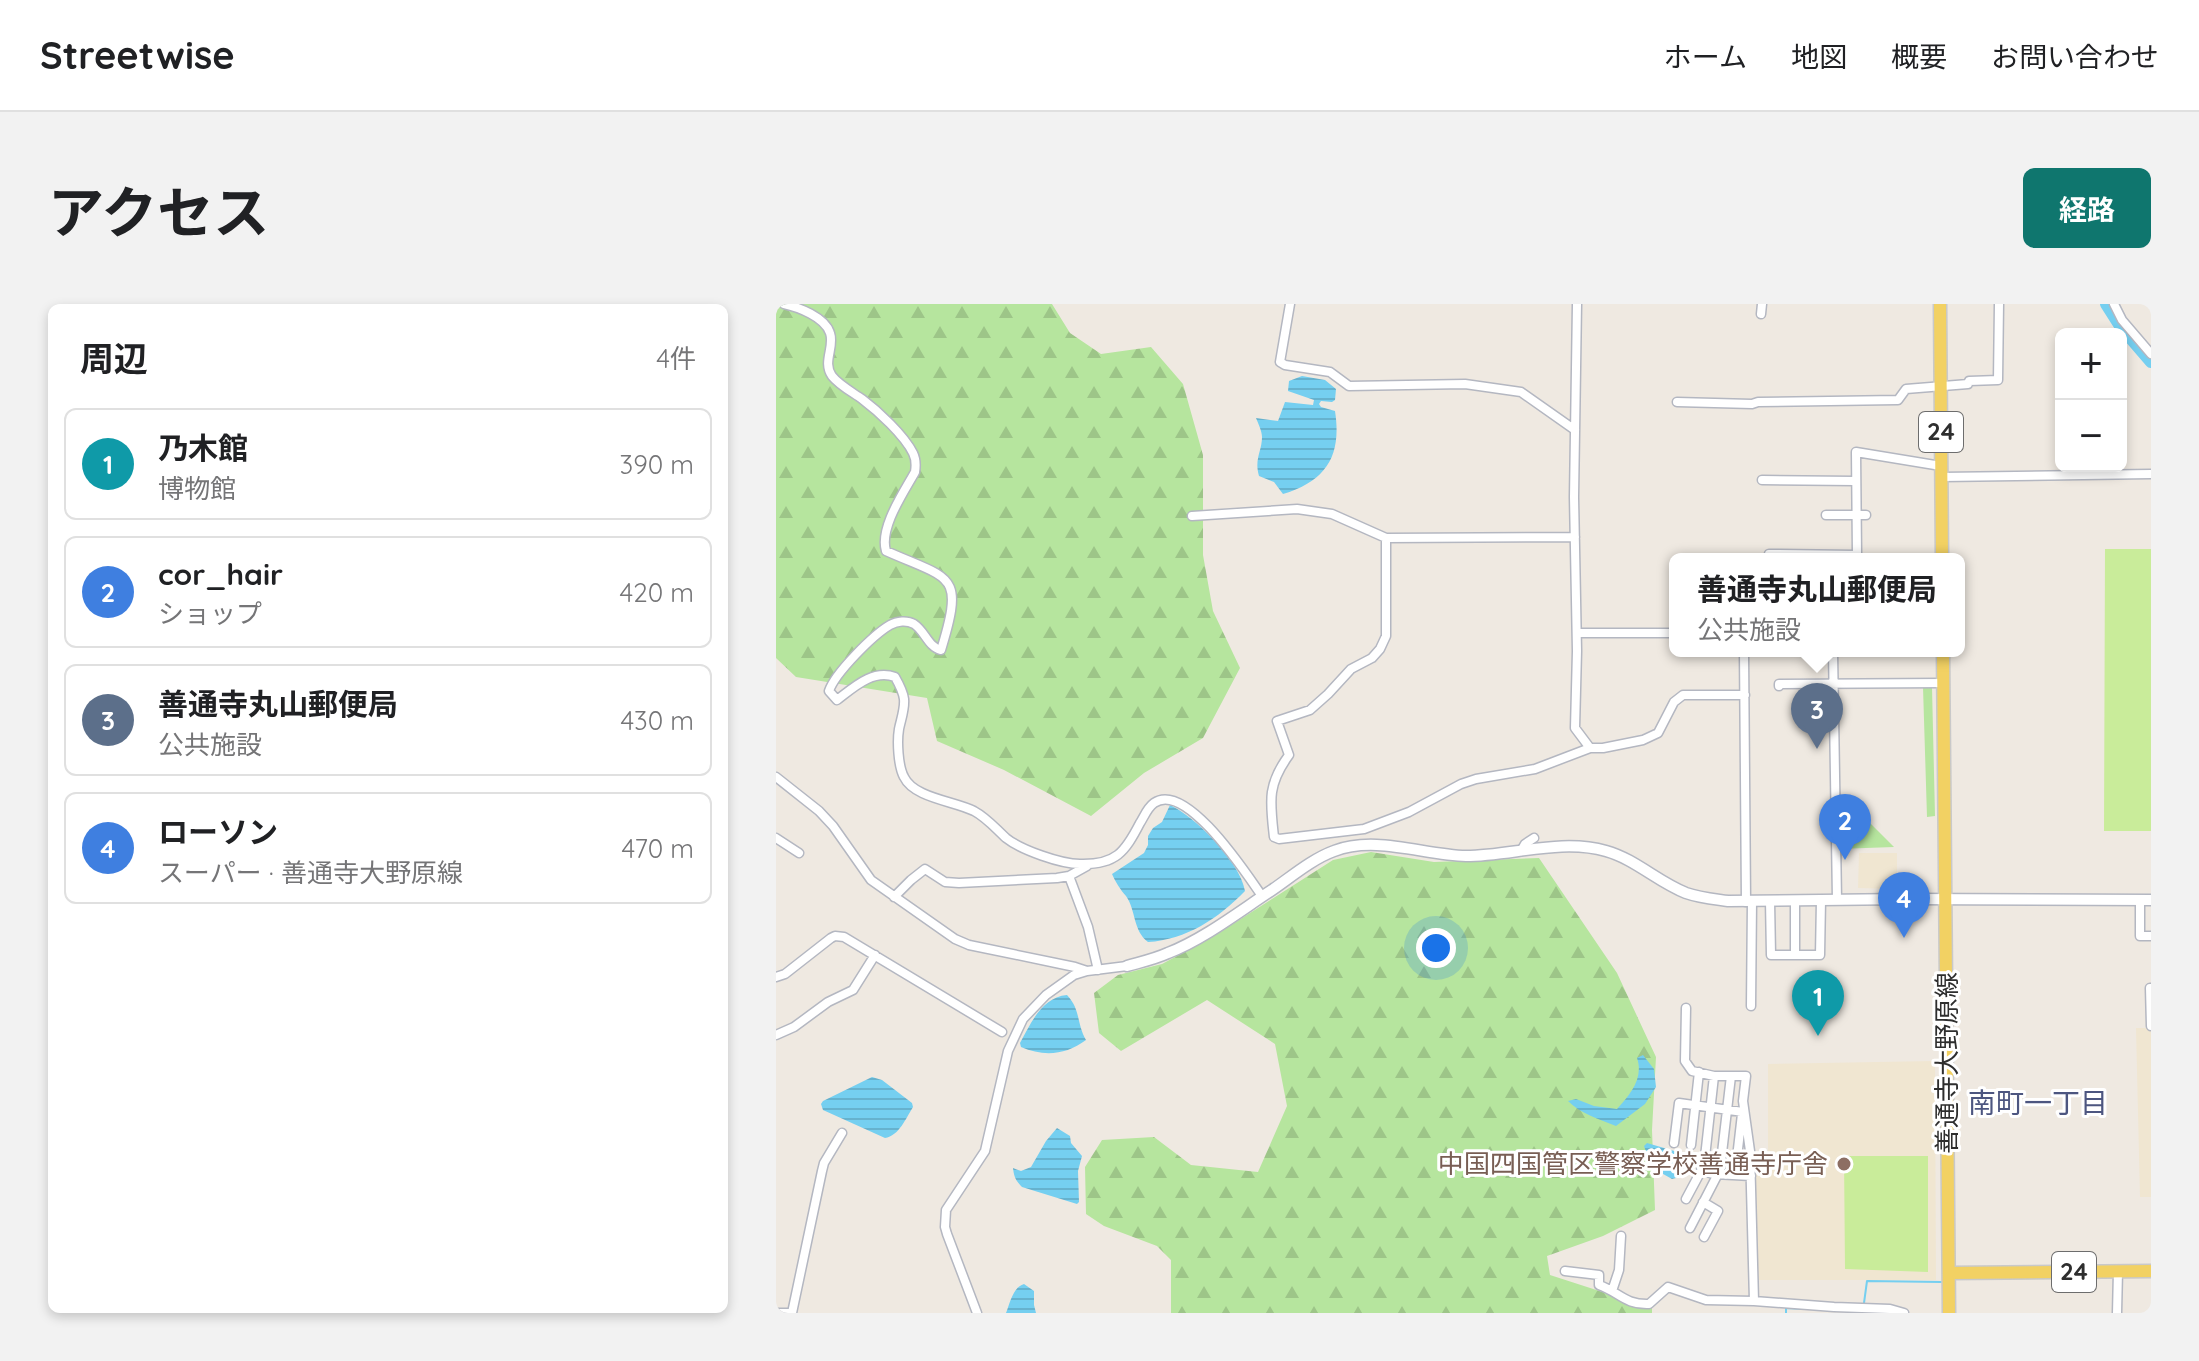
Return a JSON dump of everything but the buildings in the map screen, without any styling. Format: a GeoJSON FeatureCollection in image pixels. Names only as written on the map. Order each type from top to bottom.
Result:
{"type":"FeatureCollection","features":[{"type":"Feature","properties":{"kind":"main road","name":"24"},"geometry":{"type":"LineString","coordinates":[[1940,304],[1942,553]]}},
{"type":"Feature","properties":{"kind":"main road","name":"善通寺大野原線"},"geometry":{"type":"LineString","coordinates":[[1943,657],[1949,1313]]}},
{"type":"Feature","properties":{"kind":"main road","name":"24"},"geometry":{"type":"LineString","coordinates":[[1949,1273],[2151,1271]]}},
{"type":"Feature","properties":{"kind":"street"},"geometry":{"type":"LineString","coordinates":[[1290,304],[1280,362],[1285,365],[1330,372],[1349,386],[1465,384],[1521,392],[1575,430]]}},
{"type":"Feature","properties":{"kind":"street"},"geometry":{"type":"LineString","coordinates":[[1577,304],[1575,728],[1590,748]]}},
{"type":"Feature","properties":{"kind":"street"},"geometry":{"type":"LineString","coordinates":[[1761,314],[1762,304]]}},
{"type":"Feature","properties":{"kind":"street"},"geometry":{"type":"LineString","coordinates":[[1677,402],[1752,404],[1898,400],[1906,389],[1998,380],[1999,304]]}},
{"type":"Feature","properties":{"kind":"street"},"geometry":{"type":"LineString","coordinates":[[2114,304],[2122,320],[2151,354]]}},
{"type":"Feature","properties":{"kind":"street"},"geometry":{"type":"LineString","coordinates":[[780,305],[794,306],[824,324],[830,333],[828,367],[832,375],[874,408],[913,453],[915,472],[889,524],[884,543],[886,551],[942,575],[953,597],[941,650],[935,649],[916,625],[901,622],[890,625],[845,667],[830,686],[832,697],[837,700],[879,674],[895,677],[905,702],[898,733],[901,766],[911,786],[985,817],[1008,839],[1024,849],[1067,862],[1091,864]]}},
{"type":"Feature","properties":{"kind":"street"},"geometry":{"type":"LineString","coordinates":[[1857,553],[1856,452],[1942,471],[2151,474]]}},
{"type":"Feature","properties":{"kind":"street"},"geometry":{"type":"LineString","coordinates":[[1762,480],[1855,481]]}},
{"type":"Feature","properties":{"kind":"street"},"geometry":{"type":"LineString","coordinates":[[1192,516],[1283,509],[1316,511],[1340,517],[1386,538],[1575,537]]}},
{"type":"Feature","properties":{"kind":"street"},"geometry":{"type":"LineString","coordinates":[[1826,515],[1866,515]]}},
{"type":"Feature","properties":{"kind":"street"},"geometry":{"type":"LineString","coordinates":[[1386,538],[1386,636],[1380,649],[1372,658],[1351,669],[1310,710],[1277,721],[1289,755],[1273,783],[1270,804],[1274,837],[1279,839],[1364,829],[1409,812],[1476,779],[1535,769],[1590,748],[1643,740],[1658,733],[1674,702],[1683,695],[1745,695]]}},
{"type":"Feature","properties":{"kind":"street"},"geometry":{"type":"LineString","coordinates":[[1577,633],[1669,633]]}},
{"type":"Feature","properties":{"kind":"street"},"geometry":{"type":"LineString","coordinates":[[1744,657],[1751,1006]]}},
{"type":"Feature","properties":{"kind":"street"},"geometry":{"type":"LineString","coordinates":[[1833,657],[1837,900]]}},
{"type":"Feature","properties":{"kind":"street"},"geometry":{"type":"LineString","coordinates":[[1779,686],[1944,683]]}},
{"type":"Feature","properties":{"kind":"street"},"geometry":{"type":"LineString","coordinates":[[776,777],[833,826],[871,880],[955,939],[969,945],[1087,971]]}},
{"type":"Feature","properties":{"kind":"street"},"geometry":{"type":"LineString","coordinates":[[776,790],[791,788]]}},
{"type":"Feature","properties":{"kind":"street"},"geometry":{"type":"LineString","coordinates":[[894,897],[925,869],[945,882],[959,883],[1069,876],[1091,864],[1110,859],[1127,848],[1148,809],[1159,800],[1194,811],[1226,847],[1262,896]]}},
{"type":"Feature","properties":{"kind":"street"},"geometry":{"type":"LineString","coordinates":[[1352,847],[1364,829]]}},
{"type":"Feature","properties":{"kind":"street"},"geometry":{"type":"LineString","coordinates":[[776,838],[799,853]]}},
{"type":"Feature","properties":{"kind":"street"},"geometry":{"type":"LineString","coordinates":[[1521,851],[1534,838]]}},
{"type":"Feature","properties":{"kind":"street"},"geometry":{"type":"LineString","coordinates":[[977,1313],[947,1234],[946,1210],[985,1151],[1008,1051],[1023,1019],[1032,1008],[1074,975],[1127,966],[1170,953],[1333,851],[1375,846],[1469,856],[1590,848],[1627,860],[1688,894],[1704,899],[1749,902],[2145,900],[2140,936],[2151,936]]}},
{"type":"Feature","properties":{"kind":"street"},"geometry":{"type":"LineString","coordinates":[[1069,876],[1088,927],[1098,970]]}},
{"type":"Feature","properties":{"kind":"street"},"geometry":{"type":"LineString","coordinates":[[1770,901],[1771,955],[1820,955],[1821,900]]}},
{"type":"Feature","properties":{"kind":"street"},"geometry":{"type":"LineString","coordinates":[[1795,901],[1795,955]]}},
{"type":"Feature","properties":{"kind":"street"},"geometry":{"type":"LineString","coordinates":[[776,977],[785,974],[835,936],[844,937],[1002,1032]]}},
{"type":"Feature","properties":{"kind":"street"},"geometry":{"type":"LineString","coordinates":[[776,1035],[853,990],[875,955]]}},
{"type":"Feature","properties":{"kind":"street"},"geometry":{"type":"LineString","coordinates":[[2139,988],[2151,988],[2151,1026]]}},
{"type":"Feature","properties":{"kind":"street"},"geometry":{"type":"LineString","coordinates":[[1686,1008],[1685,1061],[1692,1071],[1714,1076],[1746,1076],[1735,1175]]}},
{"type":"Feature","properties":{"kind":"street"},"geometry":{"type":"LineString","coordinates":[[1691,1145],[1699,1072]]}},
{"type":"Feature","properties":{"kind":"street"},"geometry":{"type":"LineString","coordinates":[[1686,1199],[1705,1157],[1714,1076]]}},
{"type":"Feature","properties":{"kind":"street"},"geometry":{"type":"LineString","coordinates":[[1690,1228],[1720,1170],[1731,1076]]}},
{"type":"Feature","properties":{"kind":"street"},"geometry":{"type":"LineString","coordinates":[[1674,1143],[1679,1103],[1711,1109],[1743,1108]]}},
{"type":"Feature","properties":{"kind":"street"},"geometry":{"type":"LineString","coordinates":[[1743,1108],[1750,1151],[1754,1301]]}},
{"type":"Feature","properties":{"kind":"street"},"geometry":{"type":"LineString","coordinates":[[1675,1132],[1708,1136]]}},
{"type":"Feature","properties":{"kind":"street"},"geometry":{"type":"LineString","coordinates":[[776,1313],[790,1313],[824,1163],[842,1133]]}},
{"type":"Feature","properties":{"kind":"street"},"geometry":{"type":"LineString","coordinates":[[1701,1171],[1751,1176]]}},
{"type":"Feature","properties":{"kind":"street"},"geometry":{"type":"LineString","coordinates":[[1703,1202],[1718,1211],[1704,1237]]}},
{"type":"Feature","properties":{"kind":"street"},"geometry":{"type":"LineString","coordinates":[[1612,1291],[1619,1270],[1621,1236]]}},
{"type":"Feature","properties":{"kind":"street"},"geometry":{"type":"LineString","coordinates":[[1565,1271],[1599,1275],[1599,1285],[1633,1304],[1649,1304],[1668,1287],[1706,1300],[1890,1309],[1904,1313]]}},
{"type":"Feature","properties":{"kind":"street"},"geometry":{"type":"LineString","coordinates":[[2117,1313],[2118,1271]]}},
{"type":"Feature","properties":{"kind":"shaded area"},"geometry":{"type":"Polygon","coordinates":[[[1859,853],[1897,853],[1897,889],[1858,888],[1859,853]]]}},
{"type":"Feature","properties":{"kind":"shaded area"},"geometry":{"type":"Polygon","coordinates":[[[2136,1028],[2151,1028],[2151,1197],[2140,1197],[2136,1028]]]}},
{"type":"Feature","properties":{"kind":"shaded area","name":"中国四国管区警察学校善通寺庁舎"},"geometry":{"type":"Polygon","coordinates":[[[1935,1061],[1936,1280],[1757,1280],[1753,1156],[1768,1155],[1768,1064],[1935,1061]]]}},
{"type":"Feature","properties":{"kind":"green space"},"geometry":{"type":"Polygon","coordinates":[[[776,304],[1052,304],[1070,333],[1101,354],[1151,347],[1183,384],[1203,455],[1203,555],[1213,611],[1240,668],[1203,738],[1144,773],[1091,816],[1004,770],[937,741],[927,698],[796,677],[776,658],[776,304]]]}},
{"type":"Feature","properties":{"kind":"green space"},"geometry":{"type":"Polygon","coordinates":[[[2105,549],[2151,549],[2151,831],[2104,831],[2105,549]]]}},
{"type":"Feature","properties":{"kind":"green space"},"geometry":{"type":"Polygon","coordinates":[[[1923,687],[1932,687],[1935,816],[1927,817],[1923,687]]]}},
{"type":"Feature","properties":{"kind":"green space"},"geometry":{"type":"Polygon","coordinates":[[[1837,820],[1868,821],[1894,847],[1837,849],[1837,820]]]}},
{"type":"Feature","properties":{"kind":"green space"},"geometry":{"type":"Polygon","coordinates":[[[1371,852],[1434,862],[1539,858],[1617,973],[1656,1057],[1652,1130],[1655,1210],[1603,1236],[1547,1256],[1550,1275],[1652,1308],[1652,1313],[1171,1313],[1171,1260],[1157,1246],[1104,1226],[1086,1214],[1085,1167],[1102,1140],[1154,1137],[1191,1165],[1258,1172],[1287,1106],[1275,1044],[1207,1000],[1121,1051],[1099,1033],[1094,993],[1118,975],[1162,964],[1214,936],[1333,860],[1371,852]]]}},
{"type":"Feature","properties":{"kind":"green space"},"geometry":{"type":"Polygon","coordinates":[[[1844,1156],[1928,1156],[1928,1272],[1845,1269],[1844,1156]]]}},
{"type":"Feature","properties":{"kind":"water"},"geometry":{"type":"Polygon","coordinates":[[[1302,376],[1325,380],[1336,389],[1335,400],[1321,401],[1319,404],[1335,411],[1336,441],[1333,454],[1320,474],[1298,489],[1283,494],[1274,482],[1259,476],[1257,465],[1262,437],[1256,418],[1278,421],[1285,402],[1313,405],[1314,400],[1288,391],[1289,381],[1302,376]]]}},
{"type":"Feature","properties":{"kind":"water"},"geometry":{"type":"Polygon","coordinates":[[[1170,805],[1216,842],[1235,867],[1245,891],[1201,926],[1176,937],[1148,942],[1112,874],[1144,853],[1148,836],[1162,822],[1170,805]]]}},
{"type":"Feature","properties":{"kind":"water"},"geometry":{"type":"Polygon","coordinates":[[[1067,995],[1086,1040],[1071,1049],[1055,1053],[1021,1047],[1020,1043],[1038,1012],[1051,1001],[1067,995]]]}},
{"type":"Feature","properties":{"kind":"water"},"geometry":{"type":"Polygon","coordinates":[[[1643,1055],[1654,1069],[1656,1087],[1645,1104],[1616,1126],[1584,1113],[1568,1101],[1576,1099],[1594,1106],[1617,1109],[1634,1086],[1639,1072],[1637,1058],[1643,1055]]]}},
{"type":"Feature","properties":{"kind":"water"},"geometry":{"type":"Polygon","coordinates":[[[872,1077],[882,1080],[912,1103],[905,1121],[890,1137],[885,1138],[823,1110],[821,1104],[872,1077]]]}},
{"type":"Feature","properties":{"kind":"water"},"geometry":{"type":"Polygon","coordinates":[[[1057,1128],[1070,1136],[1071,1143],[1082,1156],[1078,1171],[1077,1204],[1022,1187],[1014,1174],[1013,1168],[1021,1171],[1031,1167],[1057,1128]]]}},
{"type":"Feature","properties":{"kind":"water"},"geometry":{"type":"Polygon","coordinates":[[[1647,1143],[1688,1155],[1692,1163],[1680,1177],[1672,1179],[1656,1170],[1644,1146],[1647,1143]]]}},
{"type":"Feature","properties":{"kind":"water"},"geometry":{"type":"Polygon","coordinates":[[[1024,1284],[1034,1291],[1036,1313],[1006,1313],[1015,1292],[1024,1284]]]}},
{"type":"Feature","properties":{"kind":"waterway"},"geometry":{"type":"LineString","coordinates":[[2106,304],[2120,326],[2151,362]]}},
{"type":"Feature","properties":{"kind":"waterway"},"geometry":{"type":"LineString","coordinates":[[1864,1303],[1867,1281],[1941,1282]]}},
{"type":"Feature","properties":{"kind":"waterway"},"geometry":{"type":"LineString","coordinates":[[1786,1313],[1786,1308],[1807,1309]]}},
{"type":"Feature","properties":{"kind":"place","name":"善通寺丸山郵便局"},"geometry":{"type":"Point","coordinates":[1817,749]}},
{"type":"Feature","properties":{"kind":"place","name":"cor_hair"},"geometry":{"type":"Point","coordinates":[1845,860]}},
{"type":"Feature","properties":{"kind":"place","name":"ローソン"},"geometry":{"type":"Point","coordinates":[1904,938]}},
{"type":"Feature","properties":{"kind":"place","name":"乃木館"},"geometry":{"type":"Point","coordinates":[1818,1036]}},
{"type":"Feature","properties":{"kind":"place","name":"中国四国管区警察学校善通寺庁舎"},"geometry":{"type":"Point","coordinates":[1844,1164]}},
{"type":"Feature","properties":{"kind":"district","name":"南町一丁目"},"geometry":{"type":"Point","coordinates":[2038,1103]}}]}
